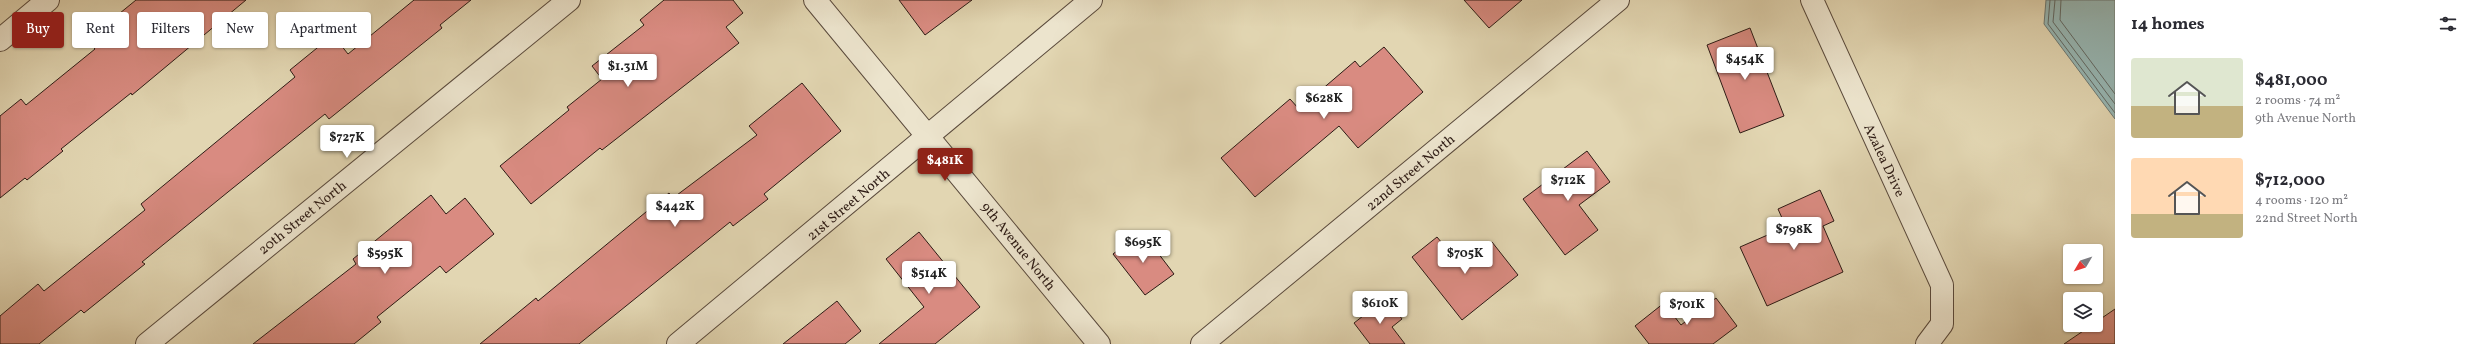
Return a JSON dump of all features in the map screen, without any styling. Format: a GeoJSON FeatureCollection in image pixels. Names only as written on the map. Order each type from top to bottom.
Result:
{"type":"FeatureCollection","features":[{"type":"Feature","properties":{"kind":"street"},"geometry":{"type":"LineString","coordinates":[[0,40],[48,0]]}},
{"type":"Feature","properties":{"kind":"street","name":"20th Street North"},"geometry":{"type":"LineString","coordinates":[[147,344],[569,0]]}},
{"type":"Feature","properties":{"kind":"street","name":"9th Avenue North"},"geometry":{"type":"LineString","coordinates":[[815,0],[1099,344]]}},
{"type":"Feature","properties":{"kind":"street","name":"21st Street North"},"geometry":{"type":"LineString","coordinates":[[678,344],[929,137],[1091,0]]}},
{"type":"Feature","properties":{"kind":"street","name":"22nd Street North"},"geometry":{"type":"LineString","coordinates":[[1202,344],[1618,0]]}},
{"type":"Feature","properties":{"kind":"street","name":"Azalea Drive"},"geometry":{"type":"LineString","coordinates":[[1812,0],[1942,285],[1942,324],[1927,344]]}},
{"type":"Feature","properties":{"kind":"water"},"geometry":{"type":"Polygon","coordinates":[[[2046,0],[2115,0],[2115,119],[2044,24],[2046,0]]]}},
{"type":"Feature","properties":{"kind":"building"},"geometry":{"type":"Polygon","coordinates":[[[136,0],[246,0],[232,12],[212,12],[212,28],[204,35],[204,12],[137,12],[137,48],[188,48],[132,95],[131,93],[61,149],[63,151],[27,180],[25,178],[0,198],[0,116],[21,99],[26,105],[95,49],[94,48],[129,48],[129,12],[121,12],[136,0]]]}},
{"type":"Feature","properties":{"kind":"building"},"geometry":{"type":"Polygon","coordinates":[[[414,0],[471,0],[440,25],[442,28],[329,119],[325,114],[142,262],[145,264],[84,313],[81,310],[39,344],[0,344],[0,316],[38,284],[44,291],[145,210],[141,204],[295,77],[290,70],[317,48],[343,48],[348,54],[355,48],[371,48],[371,35],[414,0]]]}},
{"type":"Feature","properties":{"kind":"building"},"geometry":{"type":"Polygon","coordinates":[[[664,0],[733,0],[743,13],[726,27],[739,43],[602,150],[600,148],[531,204],[500,166],[569,110],[567,107],[602,79],[592,66],[644,25],[640,20],[664,0]]]}},
{"type":"Feature","properties":{"kind":"building"},"geometry":{"type":"Polygon","coordinates":[[[899,0],[972,0],[925,35],[899,0]]]}},
{"type":"Feature","properties":{"kind":"building"},"geometry":{"type":"Polygon","coordinates":[[[1464,0],[1522,0],[1489,28],[1464,0]]]}},
{"type":"Feature","properties":{"kind":"building"},"geometry":{"type":"Polygon","coordinates":[[[1750,28],[1784,116],[1740,133],[1707,45],[1750,28]]]}},
{"type":"Feature","properties":{"kind":"building"},"geometry":{"type":"Polygon","coordinates":[[[1384,47],[1423,92],[1358,148],[1339,126],[1255,197],[1221,158],[1290,99],[1299,109],[1355,61],[1360,67],[1384,47]]]}},
{"type":"Feature","properties":{"kind":"building"},"geometry":{"type":"Polygon","coordinates":[[[802,83],[841,131],[764,194],[768,199],[733,226],[730,222],[579,344],[480,344],[536,298],[538,301],[669,193],[673,198],[757,135],[749,126],[802,83]]]}},
{"type":"Feature","properties":{"kind":"building"},"geometry":{"type":"Polygon","coordinates":[[[1587,151],[1610,182],[1579,205],[1598,230],[1565,255],[1523,199],[1587,151]]]}},
{"type":"Feature","properties":{"kind":"building"},"geometry":{"type":"Polygon","coordinates":[[[1820,190],[1834,221],[1823,226],[1843,272],[1767,306],[1740,247],[1786,227],[1778,209],[1820,190]]]}},
{"type":"Feature","properties":{"kind":"building"},"geometry":{"type":"Polygon","coordinates":[[[431,195],[446,214],[465,198],[494,234],[446,273],[440,266],[377,317],[381,322],[354,344],[253,344],[356,264],[353,259],[431,195]]]}},
{"type":"Feature","properties":{"kind":"building"},"geometry":{"type":"Polygon","coordinates":[[[919,232],[980,307],[935,344],[879,344],[924,307],[886,259],[919,232]]]}},
{"type":"Feature","properties":{"kind":"building"},"geometry":{"type":"Polygon","coordinates":[[[1142,232],[1174,274],[1145,295],[1113,254],[1142,232]]]}},
{"type":"Feature","properties":{"kind":"building"},"geometry":{"type":"Polygon","coordinates":[[[1437,237],[1461,266],[1492,242],[1518,275],[1462,320],[1412,257],[1437,237]]]}},
{"type":"Feature","properties":{"kind":"building"},"geometry":{"type":"Polygon","coordinates":[[[1386,298],[1402,319],[1392,327],[1405,344],[1370,344],[1354,323],[1386,298]]]}},
{"type":"Feature","properties":{"kind":"building"},"geometry":{"type":"Polygon","coordinates":[[[1716,298],[1737,326],[1713,344],[1649,344],[1635,326],[1664,303],[1681,325],[1716,298]]]}},
{"type":"Feature","properties":{"kind":"building"},"geometry":{"type":"Polygon","coordinates":[[[837,301],[861,331],[845,344],[783,344],[837,301]]]}},
{"type":"Feature","properties":{"kind":"building"},"geometry":{"type":"Polygon","coordinates":[[[2115,309],[2115,344],[2064,344],[2082,332],[2103,332],[2103,317],[2115,309]]]}}]}
